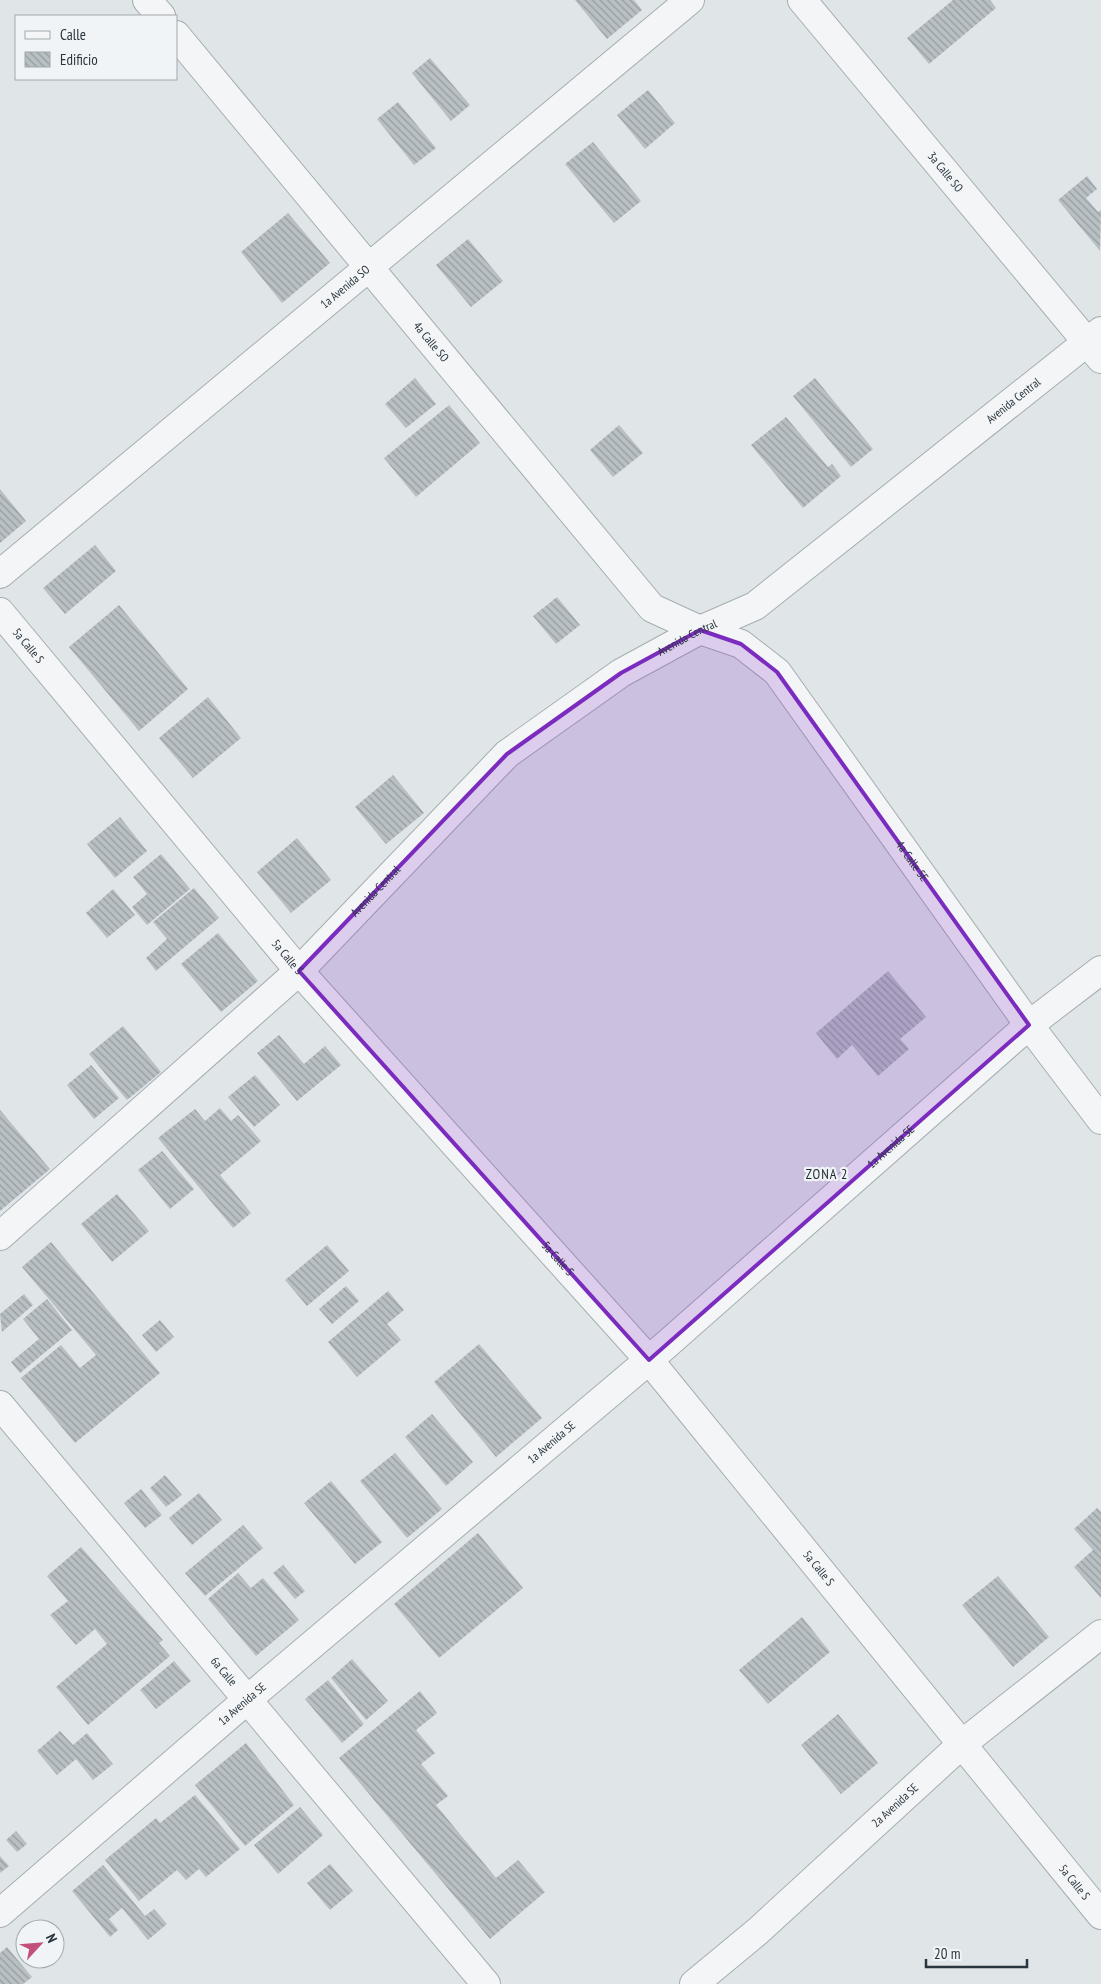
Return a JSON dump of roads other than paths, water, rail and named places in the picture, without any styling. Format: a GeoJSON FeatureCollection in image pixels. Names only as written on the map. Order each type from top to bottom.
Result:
{"type":"FeatureCollection","features":[{"type":"Feature","properties":{"kind":"street"},"geometry":{"type":"LineString","coordinates":[[147,0],[160,15]]}},
{"type":"Feature","properties":{"kind":"street","name":"1a Avenida SO"},"geometry":{"type":"LineString","coordinates":[[0,574],[690,0]]}},
{"type":"Feature","properties":{"kind":"street","name":"3a Calle SO"},"geometry":{"type":"LineString","coordinates":[[802,0],[1096,344]]}},
{"type":"Feature","properties":{"kind":"street","name":"4a Calle SO"},"geometry":{"type":"LineString","coordinates":[[178,37],[652,608],[700,630]]}},
{"type":"Feature","properties":{"kind":"street","name":"Avenida Central"},"geometry":{"type":"LineString","coordinates":[[0,1236],[299,971],[507,754],[621,673],[700,630],[754,606],[1096,344]]}},
{"type":"Feature","properties":{"kind":"street","name":"5a Calle S"},"geometry":{"type":"LineString","coordinates":[[0,612],[299,971],[649,1360],[1101,1915]]}},
{"type":"Feature","properties":{"kind":"street","name":"4a Calle SE"},"geometry":{"type":"LineString","coordinates":[[700,630],[741,644],[777,672],[1029,1024],[1101,1120]]}},
{"type":"Feature","properties":{"kind":"street","name":"1a Avenida SE"},"geometry":{"type":"LineString","coordinates":[[0,1913],[248,1699],[649,1360],[1029,1024],[1101,970]]}},
{"type":"Feature","properties":{"kind":"street","name":"6a Calle"},"geometry":{"type":"LineString","coordinates":[[0,1405],[486,1984]]}},
{"type":"Feature","properties":{"kind":"street","name":"2a Avenida SE"},"geometry":{"type":"LineString","coordinates":[[694,1984],[758,1931],[962,1744],[1101,1634]]}},
{"type":"Feature","properties":{"kind":"district","name":"ZONA 2"},"geometry":{"type":"Point","coordinates":[827,1174]}}]}
